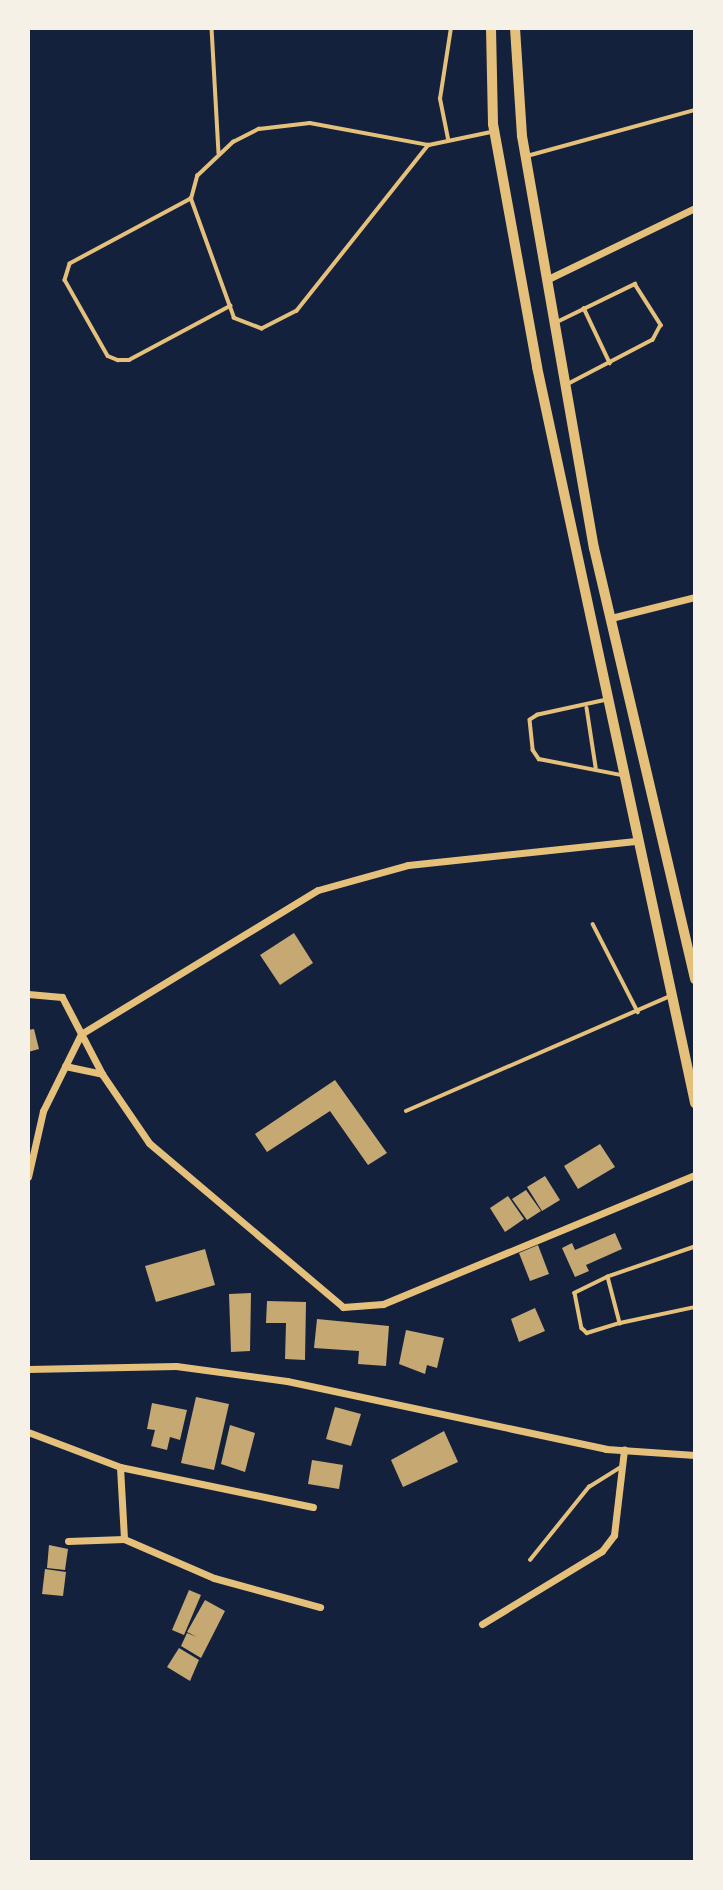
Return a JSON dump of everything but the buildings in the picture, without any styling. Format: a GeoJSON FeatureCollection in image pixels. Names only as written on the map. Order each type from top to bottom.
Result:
{"type":"FeatureCollection","features":[{"type":"Feature","properties":{"kind":"main road"},"geometry":{"type":"LineString","coordinates":[[491,28],[495,131],[623,776],[695,1103]]}},
{"type":"Feature","properties":{"kind":"main road"},"geometry":{"type":"LineString","coordinates":[[515,28],[525,157],[552,325],[611,618],[695,979]]}},
{"type":"Feature","properties":{"kind":"main road"},"geometry":{"type":"LineString","coordinates":[[612,717],[633,714]]}},
{"type":"Feature","properties":{"kind":"street"},"geometry":{"type":"LineString","coordinates":[[545,281],[695,208]]}},
{"type":"Feature","properties":{"kind":"street"},"geometry":{"type":"LineString","coordinates":[[611,618],[695,597]]}},
{"type":"Feature","properties":{"kind":"street"},"geometry":{"type":"LineString","coordinates":[[28,1177],[43,1111],[81,1034],[318,890],[408,865],[638,841]]}},
{"type":"Feature","properties":{"kind":"street"},"geometry":{"type":"LineString","coordinates":[[28,994],[62,997],[102,1074],[149,1143],[333,1300],[356,1310],[695,1175]]}},
{"type":"Feature","properties":{"kind":"street"},"geometry":{"type":"LineString","coordinates":[[65,1066],[102,1074]]}},
{"type":"Feature","properties":{"kind":"street"},"geometry":{"type":"LineString","coordinates":[[28,1369],[176,1366],[287,1381],[624,1450],[695,1455]]}},
{"type":"Feature","properties":{"kind":"street"},"geometry":{"type":"LineString","coordinates":[[28,1433],[120,1466],[313,1507]]}},
{"type":"Feature","properties":{"kind":"street"},"geometry":{"type":"LineString","coordinates":[[482,1624],[603,1551],[614,1535],[624,1450]]}},
{"type":"Feature","properties":{"kind":"street"},"geometry":{"type":"LineString","coordinates":[[120,1466],[124,1539]]}},
{"type":"Feature","properties":{"kind":"street"},"geometry":{"type":"LineString","coordinates":[[68,1541],[124,1539],[214,1578],[320,1607]]}},
{"type":"Feature","properties":{"kind":"lane"},"geometry":{"type":"LineString","coordinates":[[212,28],[219,153]]}},
{"type":"Feature","properties":{"kind":"lane"},"geometry":{"type":"LineString","coordinates":[[448,139],[440,99],[451,28]]}},
{"type":"Feature","properties":{"kind":"lane"},"geometry":{"type":"LineString","coordinates":[[525,157],[695,110]]}},
{"type":"Feature","properties":{"kind":"lane"},"geometry":{"type":"LineString","coordinates":[[429,145],[297,311],[262,329],[234,318],[191,199],[197,176],[219,153],[259,129],[310,123],[429,145],[495,131]]}},
{"type":"Feature","properties":{"kind":"lane"},"geometry":{"type":"LineString","coordinates":[[191,199],[71,264],[65,280],[108,356],[118,360],[130,360],[230,306]]}},
{"type":"Feature","properties":{"kind":"lane"},"geometry":{"type":"LineString","coordinates":[[552,325],[635,284],[661,325],[653,340],[564,386]]}},
{"type":"Feature","properties":{"kind":"lane"},"geometry":{"type":"LineString","coordinates":[[584,308],[611,364]]}},
{"type":"Feature","properties":{"kind":"lane"},"geometry":{"type":"LineString","coordinates":[[608,699],[587,708],[530,720],[533,751],[539,759],[597,767],[623,776]]}},
{"type":"Feature","properties":{"kind":"lane"},"geometry":{"type":"LineString","coordinates":[[587,708],[597,767]]}},
{"type":"Feature","properties":{"kind":"lane"},"geometry":{"type":"LineString","coordinates":[[593,924],[638,1012]]}},
{"type":"Feature","properties":{"kind":"lane"},"geometry":{"type":"LineString","coordinates":[[405,1111],[671,996]]}},
{"type":"Feature","properties":{"kind":"lane"},"geometry":{"type":"LineString","coordinates":[[695,1247],[608,1277],[575,1293],[582,1328],[587,1332],[695,1307]]}},
{"type":"Feature","properties":{"kind":"lane"},"geometry":{"type":"LineString","coordinates":[[608,1277],[620,1323]]}},
{"type":"Feature","properties":{"kind":"lane"},"geometry":{"type":"LineString","coordinates":[[530,1560],[589,1487],[622,1467]]}}]}
